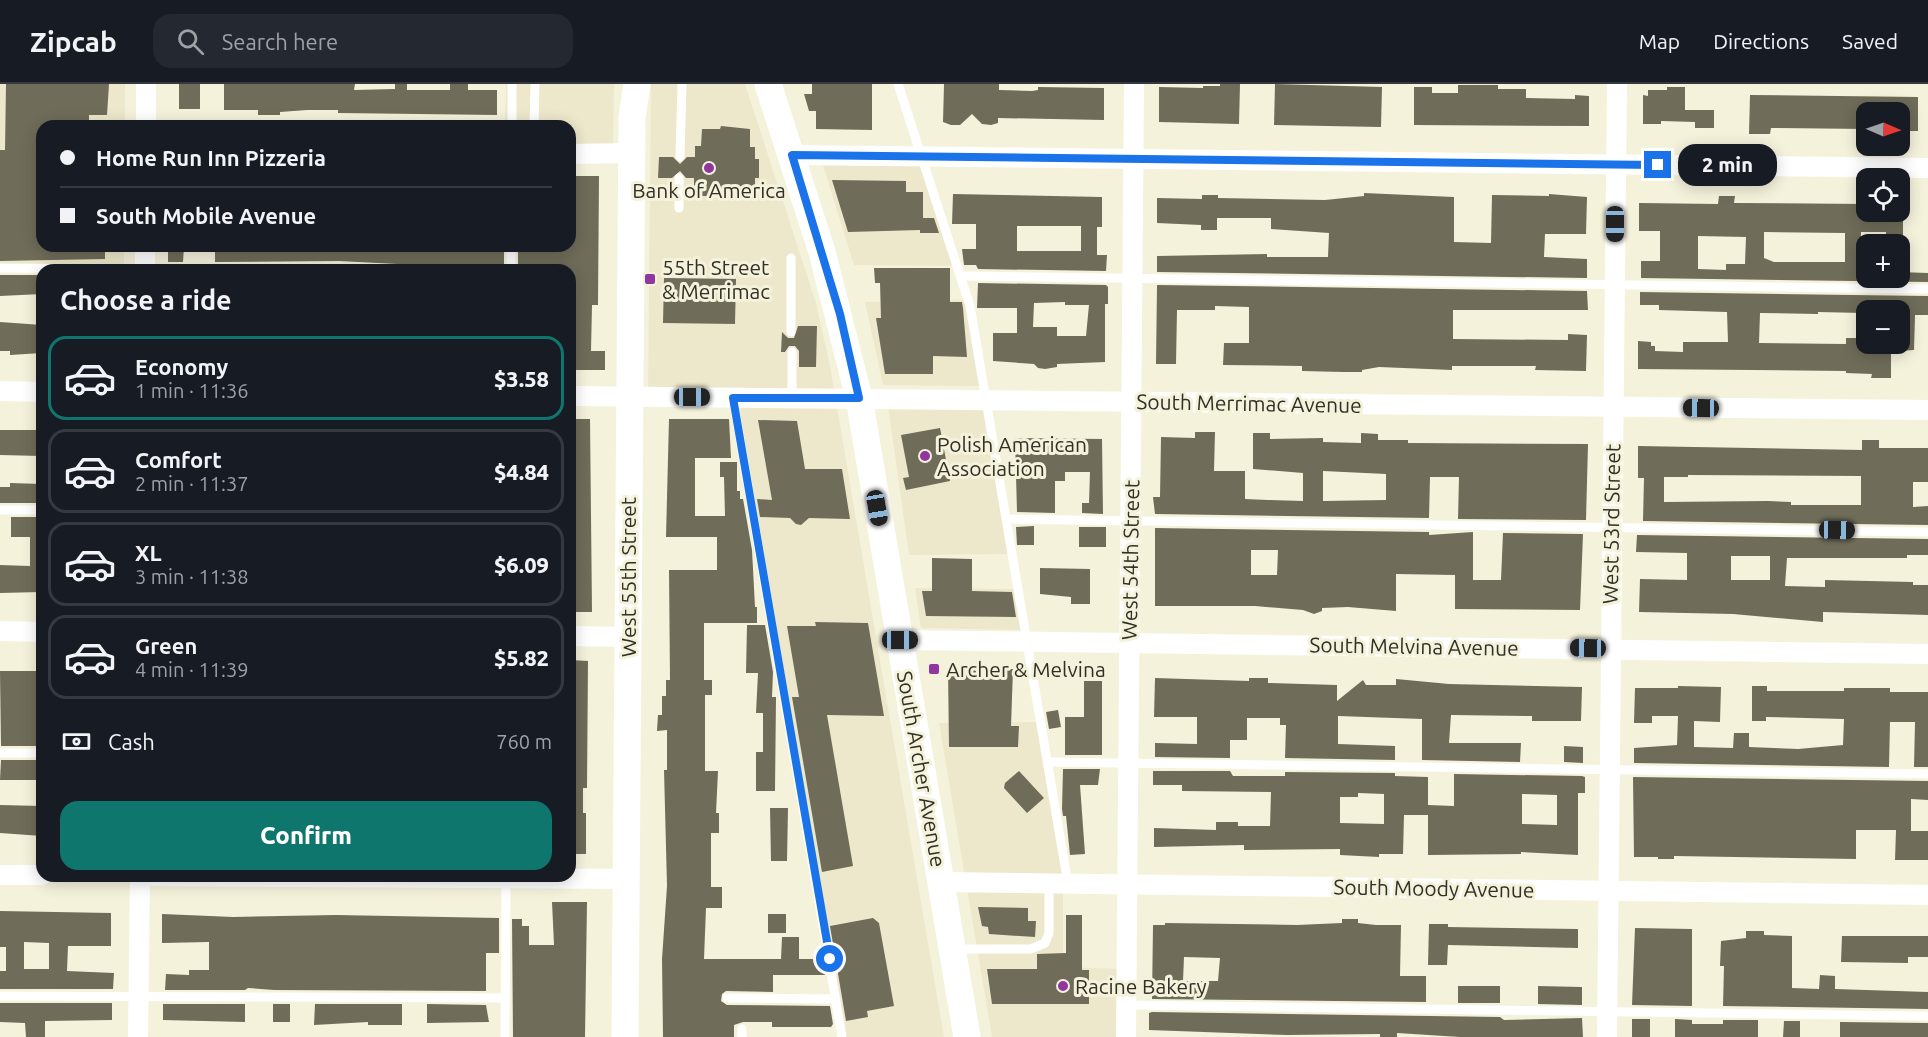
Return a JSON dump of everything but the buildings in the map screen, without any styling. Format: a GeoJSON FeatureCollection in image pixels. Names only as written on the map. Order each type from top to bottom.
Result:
{"type":"FeatureCollection","features":[{"type":"Feature","properties":{"kind":"main road","name":"West 55th Street"},"geometry":{"type":"LineString","coordinates":[[624,84],[632,117]]}},
{"type":"Feature","properties":{"kind":"main road","name":"West 55th Street"},"geometry":{"type":"LineString","coordinates":[[625,1037],[632,117],[637,84]]}},
{"type":"Feature","properties":{"kind":"main road","name":"South Archer Avenue"},"geometry":{"type":"LineString","coordinates":[[768,84],[840,314],[859,398],[967,1037]]}},
{"type":"Feature","properties":{"kind":"street"},"geometry":{"type":"LineString","coordinates":[[146,84],[146,120]]}},
{"type":"Feature","properties":{"kind":"street","name":"West 54th Street"},"geometry":{"type":"LineString","coordinates":[[1126,1037],[1134,84]]}},
{"type":"Feature","properties":{"kind":"street","name":"West 53rd Street"},"geometry":{"type":"LineString","coordinates":[[1607,1037],[1617,84]]}},
{"type":"Feature","properties":{"kind":"street"},"geometry":{"type":"LineString","coordinates":[[576,154],[632,153]]}},
{"type":"Feature","properties":{"kind":"street"},"geometry":{"type":"LineString","coordinates":[[792,155],[1928,168]]}},
{"type":"Feature","properties":{"kind":"street"},"geometry":{"type":"LineString","coordinates":[[0,391],[36,392]]}},
{"type":"Feature","properties":{"kind":"street","name":"South Merrimac Avenue"},"geometry":{"type":"LineString","coordinates":[[576,396],[1928,410]]}},
{"type":"Feature","properties":{"kind":"street"},"geometry":{"type":"LineString","coordinates":[[0,631],[36,632]]}},
{"type":"Feature","properties":{"kind":"street"},"geometry":{"type":"LineString","coordinates":[[576,636],[628,637]]}},
{"type":"Feature","properties":{"kind":"street","name":"South Melvina Avenue"},"geometry":{"type":"LineString","coordinates":[[900,640],[1928,654]]}},
{"type":"Feature","properties":{"kind":"street"},"geometry":{"type":"LineString","coordinates":[[0,875],[36,875]]}},
{"type":"Feature","properties":{"kind":"street"},"geometry":{"type":"LineString","coordinates":[[576,878],[626,879]]}},
{"type":"Feature","properties":{"kind":"street"},"geometry":{"type":"LineString","coordinates":[[138,1037],[140,882]]}},
{"type":"Feature","properties":{"kind":"street","name":"South Moody Avenue"},"geometry":{"type":"LineString","coordinates":[[940,882],[1928,895]]}},
{"type":"Feature","properties":{"kind":"lane"},"geometry":{"type":"LineString","coordinates":[[512,84],[512,120]]}},
{"type":"Feature","properties":{"kind":"lane"},"geometry":{"type":"LineString","coordinates":[[534,120],[535,84]]}},
{"type":"Feature","properties":{"kind":"lane"},"geometry":{"type":"LineString","coordinates":[[680,157],[682,84]]}},
{"type":"Feature","properties":{"kind":"lane"},"geometry":{"type":"LineString","coordinates":[[898,84],[970,306],[1048,762],[1058,884],[1045,943],[1031,948],[952,949]]}},
{"type":"Feature","properties":{"kind":"lane"},"geometry":{"type":"LineString","coordinates":[[679,178],[679,208]]}},
{"type":"Feature","properties":{"kind":"lane"},"geometry":{"type":"LineString","coordinates":[[791,258],[791,332]]}},
{"type":"Feature","properties":{"kind":"lane"},"geometry":{"type":"LineString","coordinates":[[0,268],[36,268]]}},
{"type":"Feature","properties":{"kind":"lane"},"geometry":{"type":"LineString","coordinates":[[962,276],[1928,289]]}},
{"type":"Feature","properties":{"kind":"lane"},"geometry":{"type":"LineString","coordinates":[[792,352],[792,398]]}},
{"type":"Feature","properties":{"kind":"lane"},"geometry":{"type":"LineString","coordinates":[[733,398],[842,1037]]}},
{"type":"Feature","properties":{"kind":"lane"},"geometry":{"type":"LineString","coordinates":[[0,510],[36,510]]}},
{"type":"Feature","properties":{"kind":"lane"},"geometry":{"type":"LineString","coordinates":[[1007,519],[1928,532]]}},
{"type":"Feature","properties":{"kind":"lane"},"geometry":{"type":"LineString","coordinates":[[0,753],[36,753]]}},
{"type":"Feature","properties":{"kind":"lane"},"geometry":{"type":"LineString","coordinates":[[1048,762],[1928,774]]}},
{"type":"Feature","properties":{"kind":"lane"},"geometry":{"type":"LineString","coordinates":[[505,1037],[506,882]]}},
{"type":"Feature","properties":{"kind":"lane"},"geometry":{"type":"LineString","coordinates":[[0,996],[505,998]]}},
{"type":"Feature","properties":{"kind":"lane"},"geometry":{"type":"LineString","coordinates":[[727,998],[836,999]]}},
{"type":"Feature","properties":{"kind":"lane"},"geometry":{"type":"LineString","coordinates":[[1126,1005],[1928,1016]]}},
{"type":"Feature","properties":{"kind":"shaded area"},"geometry":{"type":"Polygon","coordinates":[[[0,84],[125,84],[125,120],[36,120],[36,252],[124,252],[124,264],[36,264],[36,270],[0,270],[0,84]]]}},
{"type":"Feature","properties":{"kind":"shaded area"},"geometry":{"type":"Polygon","coordinates":[[[506,84],[614,84],[613,156],[576,155],[576,120],[505,120],[506,84]]]}},
{"type":"Feature","properties":{"kind":"shaded area"},"geometry":{"type":"Polygon","coordinates":[[[651,84],[745,84],[816,303],[830,366],[944,1037],[840,1037],[730,399],[648,399],[651,84]]]}},
{"type":"Feature","properties":{"kind":"shaded area"},"geometry":{"type":"Polygon","coordinates":[[[823,165],[923,166],[956,266],[854,265],[823,165]]]}},
{"type":"Feature","properties":{"kind":"shaded area"},"geometry":{"type":"Polygon","coordinates":[[[966,300],[982,386],[883,385],[865,302],[966,300]]]}},
{"type":"Feature","properties":{"kind":"shaded area"},"geometry":{"type":"Polygon","coordinates":[[[888,406],[986,408],[1012,554],[909,555],[888,406]]]}},
{"type":"Feature","properties":{"kind":"shaded area"},"geometry":{"type":"Polygon","coordinates":[[[915,588],[1017,589],[1023,630],[921,628],[915,588]]]}},
{"type":"Feature","properties":{"kind":"shaded area"},"geometry":{"type":"Polygon","coordinates":[[[1039,722],[1063,871],[1063,967],[1122,969],[1121,1037],[992,1037],[939,723],[1039,722]]]}},
{"type":"Feature","properties":{"kind":"place","name":"Bank of America"},"geometry":{"type":"Point","coordinates":[709,168]}},
{"type":"Feature","properties":{"kind":"place","name":"55th Street & Merrimac"},"geometry":{"type":"Point","coordinates":[650,279]}},
{"type":"Feature","properties":{"kind":"place","name":"Polish American Association"},"geometry":{"type":"Point","coordinates":[925,456]}},
{"type":"Feature","properties":{"kind":"place","name":"Archer & Melvina"},"geometry":{"type":"Point","coordinates":[934,669]}},
{"type":"Feature","properties":{"kind":"place","name":"Racine Bakery"},"geometry":{"type":"Point","coordinates":[1063,986]}},
{"type":"Feature","properties":{"kind":"route"},"geometry":{"type":"LineString","coordinates":[[830,959],[733,398],[859,398],[840,314],[792,155],[1658,165]]}}]}
